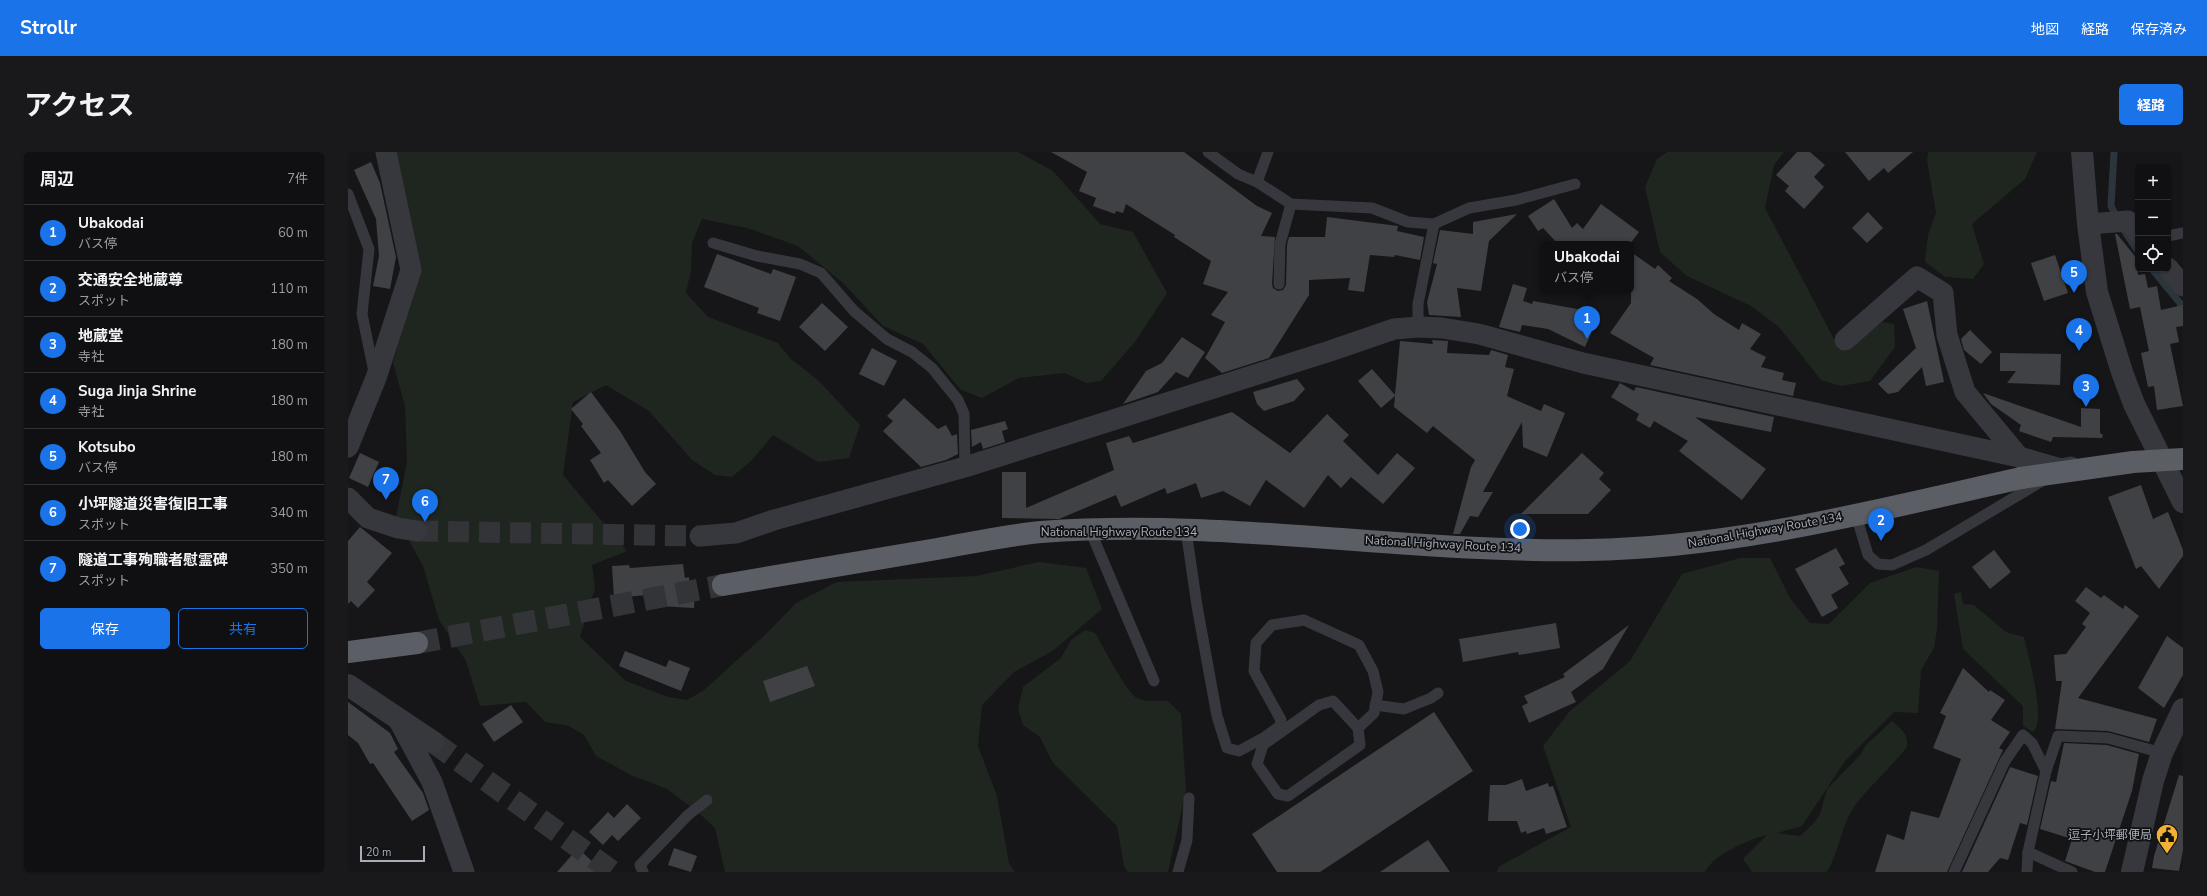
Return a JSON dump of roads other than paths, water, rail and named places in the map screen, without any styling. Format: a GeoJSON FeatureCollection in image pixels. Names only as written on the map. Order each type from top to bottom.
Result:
{"type":"FeatureCollection","features":[{"type":"Feature","properties":{"kind":"highway","name":"National Highway Route 134"},"geometry":{"type":"LineString","coordinates":[[723,585],[1039,532],[1090,530],[1186,530],[1509,549],[1587,550],[1685,544],[1758,534],[1856,515],[2021,478],[2133,462],[2183,459]]}},
{"type":"Feature","properties":{"kind":"highway"},"geometry":{"type":"LineString","coordinates":[[356,651],[417,643]]}},
{"type":"Feature","properties":{"kind":"street"},"geometry":{"type":"LineString","coordinates":[[348,447],[376,378],[411,270],[386,152]]}},
{"type":"Feature","properties":{"kind":"street"},"geometry":{"type":"LineString","coordinates":[[2082,152],[2088,224],[2097,292],[2122,372],[2134,404],[2162,456],[2183,502]]}},
{"type":"Feature","properties":{"kind":"street"},"geometry":{"type":"LineString","coordinates":[[2088,224],[2128,221],[2135,229]]}},
{"type":"Feature","properties":{"kind":"street"},"geometry":{"type":"LineString","coordinates":[[2171,272],[2183,286]]}},
{"type":"Feature","properties":{"kind":"street"},"geometry":{"type":"LineString","coordinates":[[1845,340],[1917,277],[1943,293],[1946,335],[1965,392],[2019,457]]}},
{"type":"Feature","properties":{"kind":"street"},"geometry":{"type":"LineString","coordinates":[[700,536],[736,533],[774,520],[965,467],[1330,351],[1394,329],[1418,327],[1442,328],[1479,334],[1582,363],[2019,457],[2061,469],[2133,458],[2162,456]]}},
{"type":"Feature","properties":{"kind":"street"},"geometry":{"type":"LineString","coordinates":[[348,498],[368,518],[398,528],[417,531]]}},
{"type":"Feature","properties":{"kind":"street"},"geometry":{"type":"LineString","coordinates":[[348,685],[432,742]]}},
{"type":"Feature","properties":{"kind":"street"},"geometry":{"type":"LineString","coordinates":[[2132,872],[2153,781],[2162,752],[2183,709]]}},
{"type":"Feature","properties":{"kind":"street"},"geometry":{"type":"LineString","coordinates":[[397,717],[432,782],[464,872]]}},
{"type":"Feature","properties":{"kind":"lane"},"geometry":{"type":"LineString","coordinates":[[1208,152],[1238,174],[1257,182],[1291,204],[1372,208],[1408,222],[1434,224],[1468,208],[1516,200],[1574,184]]}},
{"type":"Feature","properties":{"kind":"lane"},"geometry":{"type":"LineString","coordinates":[[1257,182],[1268,152]]}},
{"type":"Feature","properties":{"kind":"lane"},"geometry":{"type":"LineString","coordinates":[[348,194],[369,249],[362,314],[376,378]]}},
{"type":"Feature","properties":{"kind":"lane"},"geometry":{"type":"LineString","coordinates":[[1279,284],[1280,244],[1291,204]]}},
{"type":"Feature","properties":{"kind":"lane"},"geometry":{"type":"LineString","coordinates":[[1418,327],[1418,304],[1434,224]]}},
{"type":"Feature","properties":{"kind":"lane"},"geometry":{"type":"LineString","coordinates":[[2171,235],[2183,233]]}},
{"type":"Feature","properties":{"kind":"lane"},"geometry":{"type":"LineString","coordinates":[[713,243],[757,256],[800,264],[821,273],[854,311],[887,339],[912,352],[932,368],[958,400],[964,414],[965,467]]}},
{"type":"Feature","properties":{"kind":"lane"},"geometry":{"type":"LineString","coordinates":[[1856,515],[1868,555],[1878,564],[1892,565],[1926,550],[2061,469]]}},
{"type":"Feature","properties":{"kind":"lane"},"geometry":{"type":"LineString","coordinates":[[1090,530],[1154,681]]}},
{"type":"Feature","properties":{"kind":"lane"},"geometry":{"type":"LineString","coordinates":[[1186,530],[1197,606],[1216,709],[1223,738],[1228,748],[1239,751],[1250,746],[1280,726],[1281,720],[1254,671],[1256,643],[1272,625],[1304,620],[1359,645],[1373,671],[1378,692],[1374,713],[1358,728]]}},
{"type":"Feature","properties":{"kind":"lane"},"geometry":{"type":"LineString","coordinates":[[1375,705],[1404,709],[1431,698],[1438,693]]}},
{"type":"Feature","properties":{"kind":"lane"},"geometry":{"type":"LineString","coordinates":[[1333,701],[1358,728],[1360,745],[1288,796],[1278,794],[1257,764],[1263,745],[1319,705],[1333,701]]}},
{"type":"Feature","properties":{"kind":"lane"},"geometry":{"type":"LineString","coordinates":[[1954,872],[2005,761],[2023,735],[2032,743],[2046,771]]}},
{"type":"Feature","properties":{"kind":"lane"},"geometry":{"type":"LineString","coordinates":[[2027,872],[2028,852],[2046,771],[2058,736],[2108,738],[2162,752]]}},
{"type":"Feature","properties":{"kind":"lane"},"geometry":{"type":"LineString","coordinates":[[1178,872],[1187,840],[1189,798]]}},
{"type":"Feature","properties":{"kind":"lane"},"geometry":{"type":"LineString","coordinates":[[642,872],[640,864],[688,815],[707,800]]}},
{"type":"Feature","properties":{"kind":"lane"},"geometry":{"type":"LineString","coordinates":[[2028,852],[2072,872]]}},
{"type":"Feature","properties":{"kind":"waterway"},"geometry":{"type":"LineString","coordinates":[[2114,152],[2111,206],[2118,220]]}},
{"type":"Feature","properties":{"kind":"waterway"},"geometry":{"type":"LineString","coordinates":[[2123,229],[2135,247]]}},
{"type":"Feature","properties":{"kind":"waterway"},"geometry":{"type":"LineString","coordinates":[[2154,272],[2180,303],[2183,312]]}},
{"type":"Feature","properties":{"kind":"tunnel"},"geometry":{"type":"LineString","coordinates":[[417,531],[700,536]]}},
{"type":"Feature","properties":{"kind":"tunnel"},"geometry":{"type":"LineString","coordinates":[[417,643],[723,585]]}},
{"type":"Feature","properties":{"kind":"tunnel"},"geometry":{"type":"LineString","coordinates":[[433,742],[613,872]]}},
{"type":"Feature","properties":{"kind":"place","name":"Kotsubo"},"geometry":{"type":"Point","coordinates":[2074,293]}},
{"type":"Feature","properties":{"kind":"place","name":"Ubakodai"},"geometry":{"type":"Point","coordinates":[1587,339]}},
{"type":"Feature","properties":{"kind":"place","name":"Suga Jinja Shrine"},"geometry":{"type":"Point","coordinates":[2079,351]}},
{"type":"Feature","properties":{"kind":"place","name":"地蔵堂"},"geometry":{"type":"Point","coordinates":[2086,407]}},
{"type":"Feature","properties":{"kind":"place","name":"隧道工事殉職者慰霊碑"},"geometry":{"type":"Point","coordinates":[386,500]}},
{"type":"Feature","properties":{"kind":"place","name":"小坪隧道災害復旧工事"},"geometry":{"type":"Point","coordinates":[425,522]}},
{"type":"Feature","properties":{"kind":"place","name":"交通安全地蔵尊"},"geometry":{"type":"Point","coordinates":[1881,541]}},
{"type":"Feature","properties":{"kind":"place","name":"逗子小坪郵便局"},"geometry":{"type":"Point","coordinates":[2167,854]}}]}
